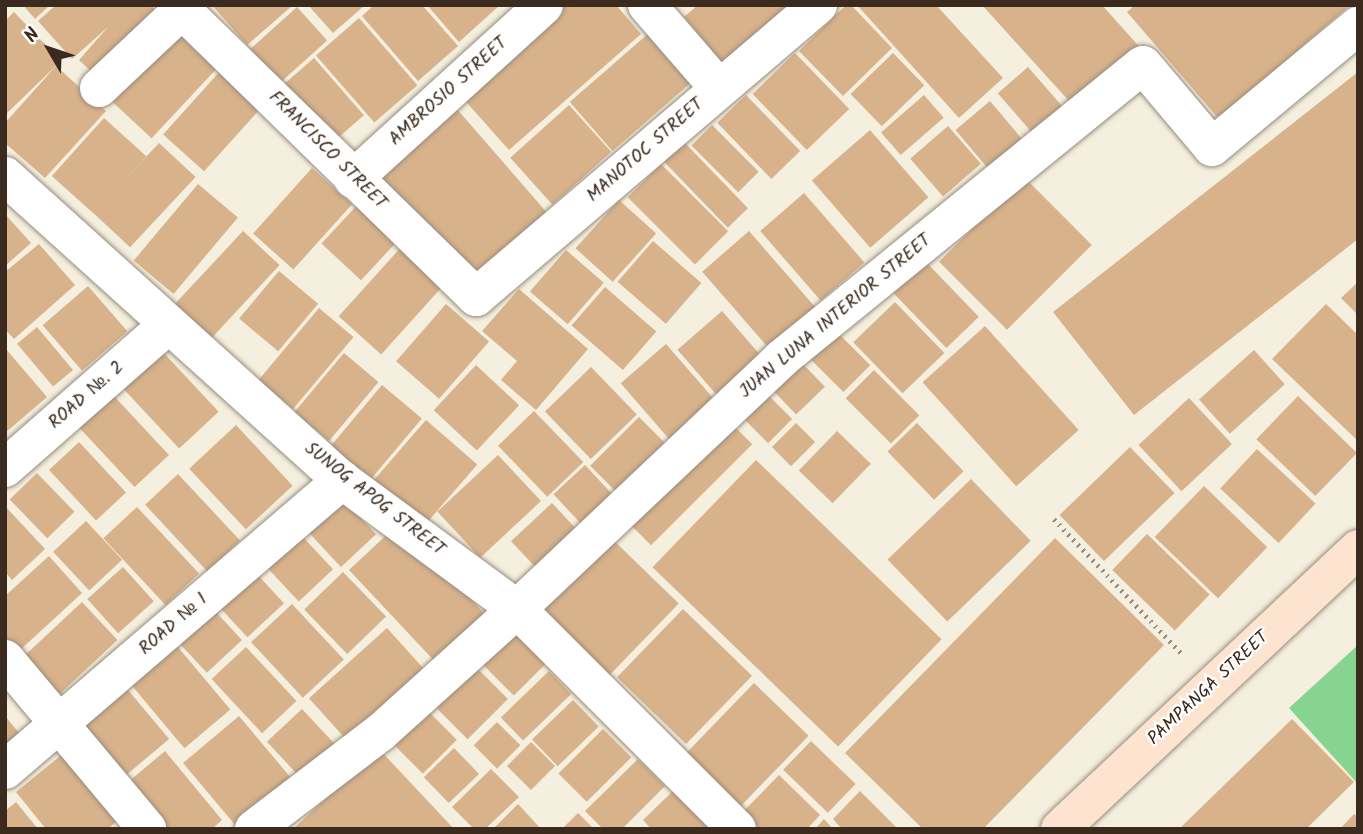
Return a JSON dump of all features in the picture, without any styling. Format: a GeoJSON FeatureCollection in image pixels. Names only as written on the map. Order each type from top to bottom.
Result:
{"type":"FeatureCollection","features":[{"type":"Feature","properties":{"kind":"street","name":"AMBROSIO STREET"},"geometry":{"type":"LineString","coordinates":[[353,179],[544,5]]}},
{"type":"Feature","properties":{"kind":"street"},"geometry":{"type":"LineString","coordinates":[[647,5],[719,88]]}},
{"type":"Feature","properties":{"kind":"street","name":"MANOTOC STREET"},"geometry":{"type":"LineString","coordinates":[[476,297],[818,5]]}},
{"type":"Feature","properties":{"kind":"street","name":"FRANCISCO STREET"},"geometry":{"type":"LineString","coordinates":[[182,7],[353,179],[476,297]]}},
{"type":"Feature","properties":{"kind":"street"},"geometry":{"type":"LineString","coordinates":[[99,88],[182,7]]}},
{"type":"Feature","properties":{"kind":"street","name":"JUAN LUNA INTERIOR STREET"},"geometry":{"type":"LineString","coordinates":[[254,829],[381,732],[517,609],[781,359],[1143,65],[1212,147],[1358,26]]}},
{"type":"Feature","properties":{"kind":"street","name":"SUNOG APOG STREET"},"geometry":{"type":"LineString","coordinates":[[5,176],[342,480],[517,609],[737,829]]}},
{"type":"Feature","properties":{"kind":"street","name":"ROAD №. 2"},"geometry":{"type":"LineString","coordinates":[[5,468],[169,324]]}},
{"type":"Feature","properties":{"kind":"street","name":"ROAD № 1"},"geometry":{"type":"LineString","coordinates":[[5,770],[342,480]]}},
{"type":"Feature","properties":{"kind":"street","name":"PAMPANGA STREET"},"geometry":{"type":"LineString","coordinates":[[1060,829],[1358,549]]}},
{"type":"Feature","properties":{"kind":"street"},"geometry":{"type":"LineString","coordinates":[[5,659],[147,829]]}},
{"type":"Feature","properties":{"kind":"path"},"geometry":{"type":"LineString","coordinates":[[1054,519],[1212,686]]}},
{"type":"Feature","properties":{"kind":"green space"},"geometry":{"type":"Polygon","coordinates":[[[1358,645],[1358,784],[1289,708],[1358,645]]]}},
{"type":"Feature","properties":{"kind":"building"},"geometry":{"type":"Polygon","coordinates":[[[23,5],[50,5],[35,19],[23,5]]]}},
{"type":"Feature","properties":{"kind":"building"},"geometry":{"type":"Polygon","coordinates":[[[56,5],[150,5],[176,29],[117,95],[79,60],[108,27],[72,59],[38,21],[56,5]]]}},
{"type":"Feature","properties":{"kind":"building"},"geometry":{"type":"Polygon","coordinates":[[[212,5],[293,5],[247,45],[212,5]]]}},
{"type":"Feature","properties":{"kind":"building"},"geometry":{"type":"Polygon","coordinates":[[[308,5],[365,5],[333,33],[308,5]]]}},
{"type":"Feature","properties":{"kind":"building"},"geometry":{"type":"Polygon","coordinates":[[[374,5],[422,5],[458,46],[418,81],[362,16],[374,5]]]}},
{"type":"Feature","properties":{"kind":"building"},"geometry":{"type":"Polygon","coordinates":[[[427,5],[500,5],[459,42],[427,5]]]}},
{"type":"Feature","properties":{"kind":"building"},"geometry":{"type":"Polygon","coordinates":[[[561,5],[616,5],[641,34],[509,150],[460,95],[561,5]]]}},
{"type":"Feature","properties":{"kind":"building"},"geometry":{"type":"Polygon","coordinates":[[[698,5],[791,5],[722,63],[684,17],[698,5]]]}},
{"type":"Feature","properties":{"kind":"building"},"geometry":{"type":"Polygon","coordinates":[[[846,5],[851,5],[892,48],[843,96],[799,51],[846,5]]]}},
{"type":"Feature","properties":{"kind":"building"},"geometry":{"type":"Polygon","coordinates":[[[857,5],[936,5],[1003,78],[959,118],[857,5]]]}},
{"type":"Feature","properties":{"kind":"building"},"geometry":{"type":"Polygon","coordinates":[[[982,5],[1102,5],[1144,52],[1079,112],[982,5]]]}},
{"type":"Feature","properties":{"kind":"building"},"geometry":{"type":"Polygon","coordinates":[[[1135,5],[1350,5],[1219,119],[1127,12],[1135,5]]]}},
{"type":"Feature","properties":{"kind":"building"},"geometry":{"type":"Polygon","coordinates":[[[297,7],[327,40],[280,83],[249,50],[297,7]]]}},
{"type":"Feature","properties":{"kind":"building"},"geometry":{"type":"Polygon","coordinates":[[[14,12],[61,61],[5,115],[5,21],[14,12]]]}},
{"type":"Feature","properties":{"kind":"building"},"geometry":{"type":"Polygon","coordinates":[[[359,18],[417,85],[374,123],[316,55],[359,18]]]}},
{"type":"Feature","properties":{"kind":"building"},"geometry":{"type":"Polygon","coordinates":[[[181,29],[220,65],[152,138],[113,102],[181,29]]]}},
{"type":"Feature","properties":{"kind":"building"},"geometry":{"type":"Polygon","coordinates":[[[649,33],[692,82],[612,151],[570,102],[649,33]]]}},
{"type":"Feature","properties":{"kind":"building"},"geometry":{"type":"Polygon","coordinates":[[[795,53],[849,109],[807,150],[753,94],[795,53]]]}},
{"type":"Feature","properties":{"kind":"building"},"geometry":{"type":"Polygon","coordinates":[[[893,53],[924,85],[882,126],[851,94],[893,53]]]}},
{"type":"Feature","properties":{"kind":"building"},"geometry":{"type":"Polygon","coordinates":[[[314,58],[364,115],[333,142],[283,85],[314,58]]]}},
{"type":"Feature","properties":{"kind":"building"},"geometry":{"type":"Polygon","coordinates":[[[56,66],[106,111],[45,178],[5,143],[5,123],[56,66]]]}},
{"type":"Feature","properties":{"kind":"building"},"geometry":{"type":"Polygon","coordinates":[[[1028,67],[1069,114],[1038,140],[998,93],[1028,67]]]}},
{"type":"Feature","properties":{"kind":"building"},"geometry":{"type":"Polygon","coordinates":[[[222,69],[263,106],[204,171],[163,134],[222,69]]]}},
{"type":"Feature","properties":{"kind":"building"},"geometry":{"type":"Polygon","coordinates":[[[1358,72],[1358,239],[1134,415],[1053,312],[1358,72]]]}},
{"type":"Feature","properties":{"kind":"building"},"geometry":{"type":"Polygon","coordinates":[[[746,95],[800,151],[771,179],[717,123],[746,95]]]}},
{"type":"Feature","properties":{"kind":"building"},"geometry":{"type":"Polygon","coordinates":[[[924,95],[944,118],[901,155],[881,132],[924,95]]]}},
{"type":"Feature","properties":{"kind":"building"},"geometry":{"type":"Polygon","coordinates":[[[990,101],[1023,141],[989,170],[956,130],[990,101]]]}},
{"type":"Feature","properties":{"kind":"building"},"geometry":{"type":"Polygon","coordinates":[[[569,105],[611,152],[552,205],[510,158],[569,105]]]}},
{"type":"Feature","properties":{"kind":"building"},"geometry":{"type":"Polygon","coordinates":[[[456,108],[548,214],[472,280],[380,174],[456,108]]]}},
{"type":"Feature","properties":{"kind":"building"},"geometry":{"type":"Polygon","coordinates":[[[104,118],[146,156],[94,214],[52,176],[104,118]]]}},
{"type":"Feature","properties":{"kind":"building"},"geometry":{"type":"Polygon","coordinates":[[[712,125],[759,172],[738,192],[691,146],[712,125]]]}},
{"type":"Feature","properties":{"kind":"building"},"geometry":{"type":"Polygon","coordinates":[[[948,126],[981,164],[943,197],[910,159],[948,126]]]}},
{"type":"Feature","properties":{"kind":"building"},"geometry":{"type":"Polygon","coordinates":[[[870,130],[928,197],[870,248],[812,181],[870,130]]]}},
{"type":"Feature","properties":{"kind":"building"},"geometry":{"type":"Polygon","coordinates":[[[684,142],[748,208],[728,228],[664,161],[684,142]]]}},
{"type":"Feature","properties":{"kind":"building"},"geometry":{"type":"Polygon","coordinates":[[[159,143],[196,177],[130,247],[94,213],[159,143]]]}},
{"type":"Feature","properties":{"kind":"building"},"geometry":{"type":"Polygon","coordinates":[[[661,164],[728,231],[695,264],[628,197],[661,164]]]}},
{"type":"Feature","properties":{"kind":"building"},"geometry":{"type":"Polygon","coordinates":[[[312,168],[352,204],[293,270],[253,233],[312,168]]]}},
{"type":"Feature","properties":{"kind":"building"},"geometry":{"type":"Polygon","coordinates":[[[1024,177],[1092,245],[1007,330],[939,262],[1024,177]]]}},
{"type":"Feature","properties":{"kind":"building"},"geometry":{"type":"Polygon","coordinates":[[[198,184],[238,217],[174,294],[134,261],[198,184]]]}},
{"type":"Feature","properties":{"kind":"building"},"geometry":{"type":"Polygon","coordinates":[[[804,193],[864,262],[821,300],[760,231],[804,193]]]}},
{"type":"Feature","properties":{"kind":"building"},"geometry":{"type":"Polygon","coordinates":[[[619,200],[656,233],[613,282],[576,248],[619,200]]]}},
{"type":"Feature","properties":{"kind":"building"},"geometry":{"type":"Polygon","coordinates":[[[361,201],[400,238],[361,280],[321,243],[361,201]]]}},
{"type":"Feature","properties":{"kind":"building"},"geometry":{"type":"Polygon","coordinates":[[[5,214],[31,243],[5,266],[5,214]]]}},
{"type":"Feature","properties":{"kind":"building"},"geometry":{"type":"Polygon","coordinates":[[[243,231],[280,265],[209,340],[173,306],[243,231]]]}},
{"type":"Feature","properties":{"kind":"building"},"geometry":{"type":"Polygon","coordinates":[[[749,231],[820,313],[773,353],[702,272],[749,231]]]}},
{"type":"Feature","properties":{"kind":"building"},"geometry":{"type":"Polygon","coordinates":[[[653,241],[701,283],[666,324],[618,282],[653,241]]]}},
{"type":"Feature","properties":{"kind":"building"},"geometry":{"type":"Polygon","coordinates":[[[39,244],[75,285],[14,339],[5,329],[5,272],[39,244]]]}},
{"type":"Feature","properties":{"kind":"building"},"geometry":{"type":"Polygon","coordinates":[[[403,245],[445,283],[381,354],[339,316],[403,245]]]}},
{"type":"Feature","properties":{"kind":"building"},"geometry":{"type":"Polygon","coordinates":[[[566,250],[604,283],[568,324],[530,292],[566,250]]]}},
{"type":"Feature","properties":{"kind":"building"},"geometry":{"type":"Polygon","coordinates":[[[926,262],[979,317],[946,348],[894,293],[926,262]]]}},
{"type":"Feature","properties":{"kind":"building"},"geometry":{"type":"Polygon","coordinates":[[[279,271],[318,304],[278,351],[239,318],[279,271]]]}},
{"type":"Feature","properties":{"kind":"building"},"geometry":{"type":"Polygon","coordinates":[[[1358,282],[1358,315],[1341,298],[1358,282]]]}},
{"type":"Feature","properties":{"kind":"building"},"geometry":{"type":"Polygon","coordinates":[[[88,286],[127,331],[82,371],[43,325],[88,286]]]}},
{"type":"Feature","properties":{"kind":"building"},"geometry":{"type":"Polygon","coordinates":[[[605,287],[656,332],[623,370],[572,325],[605,287]]]}},
{"type":"Feature","properties":{"kind":"building"},"geometry":{"type":"Polygon","coordinates":[[[519,289],[588,349],[536,410],[501,380],[517,361],[482,331],[519,289]]]}},
{"type":"Feature","properties":{"kind":"building"},"geometry":{"type":"Polygon","coordinates":[[[895,302],[944,353],[903,393],[853,342],[895,302]]]}},
{"type":"Feature","properties":{"kind":"building"},"geometry":{"type":"Polygon","coordinates":[[[446,304],[489,341],[439,399],[396,361],[446,304]]]}},
{"type":"Feature","properties":{"kind":"building"},"geometry":{"type":"Polygon","coordinates":[[[1326,304],[1358,335],[1358,441],[1272,359],[1326,304]]]}},
{"type":"Feature","properties":{"kind":"building"},"geometry":{"type":"Polygon","coordinates":[[[319,308],[353,337],[293,409],[259,380],[319,308]]]}},
{"type":"Feature","properties":{"kind":"building"},"geometry":{"type":"Polygon","coordinates":[[[722,311],[765,360],[720,399],[677,350],[722,311]]]}},
{"type":"Feature","properties":{"kind":"building"},"geometry":{"type":"Polygon","coordinates":[[[985,326],[1079,430],[1016,486],[923,382],[985,326]]]}},
{"type":"Feature","properties":{"kind":"building"},"geometry":{"type":"Polygon","coordinates":[[[37,327],[73,370],[53,387],[17,344],[37,327]]]}},
{"type":"Feature","properties":{"kind":"building"},"geometry":{"type":"Polygon","coordinates":[[[837,332],[870,365],[843,392],[810,359],[837,332]]]}},
{"type":"Feature","properties":{"kind":"building"},"geometry":{"type":"Polygon","coordinates":[[[666,344],[716,401],[671,441],[621,383],[666,344]]]}},
{"type":"Feature","properties":{"kind":"building"},"geometry":{"type":"Polygon","coordinates":[[[5,348],[47,397],[5,433],[5,348]]]}},
{"type":"Feature","properties":{"kind":"building"},"geometry":{"type":"Polygon","coordinates":[[[1254,350],[1285,384],[1230,434],[1199,400],[1254,350]]]}},
{"type":"Feature","properties":{"kind":"building"},"geometry":{"type":"Polygon","coordinates":[[[162,351],[219,412],[179,449],[123,388],[162,351]]]}},
{"type":"Feature","properties":{"kind":"building"},"geometry":{"type":"Polygon","coordinates":[[[344,353],[378,382],[329,441],[295,412],[344,353]]]}},
{"type":"Feature","properties":{"kind":"building"},"geometry":{"type":"Polygon","coordinates":[[[802,363],[825,387],[796,415],[773,391],[802,363]]]}},
{"type":"Feature","properties":{"kind":"building"},"geometry":{"type":"Polygon","coordinates":[[[476,365],[519,405],[477,451],[434,410],[476,365]]]}},
{"type":"Feature","properties":{"kind":"building"},"geometry":{"type":"Polygon","coordinates":[[[591,367],[637,414],[591,459],[545,411],[591,367]]]}},
{"type":"Feature","properties":{"kind":"building"},"geometry":{"type":"Polygon","coordinates":[[[874,370],[919,415],[891,444],[846,398],[874,370]]]}},
{"type":"Feature","properties":{"kind":"building"},"geometry":{"type":"Polygon","coordinates":[[[382,385],[422,418],[370,480],[331,446],[382,385]]]}},
{"type":"Feature","properties":{"kind":"building"},"geometry":{"type":"Polygon","coordinates":[[[761,388],[792,419],[768,443],[737,412],[761,388]]]}},
{"type":"Feature","properties":{"kind":"building"},"geometry":{"type":"Polygon","coordinates":[[[113,395],[169,455],[135,487],[79,427],[113,395]]]}},
{"type":"Feature","properties":{"kind":"building"},"geometry":{"type":"Polygon","coordinates":[[[1298,396],[1357,453],[1315,496],[1256,439],[1298,396]]]}},
{"type":"Feature","properties":{"kind":"building"},"geometry":{"type":"Polygon","coordinates":[[[1189,398],[1232,444],[1182,491],[1139,445],[1189,398]]]}},
{"type":"Feature","properties":{"kind":"building"},"geometry":{"type":"Polygon","coordinates":[[[534,411],[583,462],[547,497],[498,446],[534,411]]]}},
{"type":"Feature","properties":{"kind":"building"},"geometry":{"type":"Polygon","coordinates":[[[639,417],[673,451],[624,500],[590,466],[639,417]]]}},
{"type":"Feature","properties":{"kind":"building"},"geometry":{"type":"Polygon","coordinates":[[[726,418],[752,444],[651,545],[625,519],[726,418]]]}},
{"type":"Feature","properties":{"kind":"building"},"geometry":{"type":"Polygon","coordinates":[[[426,420],[477,465],[423,527],[372,483],[426,420]]]}},
{"type":"Feature","properties":{"kind":"building"},"geometry":{"type":"Polygon","coordinates":[[[796,423],[815,442],[791,466],[772,447],[796,423]]]}},
{"type":"Feature","properties":{"kind":"building"},"geometry":{"type":"Polygon","coordinates":[[[917,423],[964,471],[934,500],[888,451],[917,423]]]}},
{"type":"Feature","properties":{"kind":"building"},"geometry":{"type":"Polygon","coordinates":[[[236,425],[293,486],[246,529],[189,469],[236,425]]]}},
{"type":"Feature","properties":{"kind":"building"},"geometry":{"type":"Polygon","coordinates":[[[837,431],[871,464],[833,503],[799,471],[837,431]]]}},
{"type":"Feature","properties":{"kind":"building"},"geometry":{"type":"Polygon","coordinates":[[[79,442],[126,492],[96,520],[49,470],[79,442]]]}},
{"type":"Feature","properties":{"kind":"building"},"geometry":{"type":"Polygon","coordinates":[[[1130,447],[1174,493],[1104,561],[1060,515],[1130,447]]]}},
{"type":"Feature","properties":{"kind":"building"},"geometry":{"type":"Polygon","coordinates":[[[1257,449],[1316,504],[1279,543],[1220,488],[1257,449]]]}},
{"type":"Feature","properties":{"kind":"building"},"geometry":{"type":"Polygon","coordinates":[[[498,455],[541,501],[480,558],[437,512],[498,455]]]}},
{"type":"Feature","properties":{"kind":"building"},"geometry":{"type":"Polygon","coordinates":[[[756,460],[942,639],[838,746],[652,567],[756,460]]]}},
{"type":"Feature","properties":{"kind":"building"},"geometry":{"type":"Polygon","coordinates":[[[585,465],[622,504],[590,534],[554,494],[585,465]]]}},
{"type":"Feature","properties":{"kind":"building"},"geometry":{"type":"Polygon","coordinates":[[[37,473],[75,512],[47,538],[10,499],[37,473]]]}},
{"type":"Feature","properties":{"kind":"building"},"geometry":{"type":"Polygon","coordinates":[[[178,474],[240,541],[207,571],[145,505],[178,474]]]}},
{"type":"Feature","properties":{"kind":"building"},"geometry":{"type":"Polygon","coordinates":[[[971,479],[1031,541],[947,621],[888,560],[971,479]]]}},
{"type":"Feature","properties":{"kind":"building"},"geometry":{"type":"Polygon","coordinates":[[[1204,486],[1267,547],[1218,598],[1155,537],[1204,486]]]}},
{"type":"Feature","properties":{"kind":"building"},"geometry":{"type":"Polygon","coordinates":[[[344,500],[376,534],[341,567],[309,533],[344,500]]]}},
{"type":"Feature","properties":{"kind":"building"},"geometry":{"type":"Polygon","coordinates":[[[552,503],[583,536],[542,574],[511,541],[552,503]]]}},
{"type":"Feature","properties":{"kind":"building"},"geometry":{"type":"Polygon","coordinates":[[[5,506],[45,549],[12,580],[5,572],[5,506]]]}},
{"type":"Feature","properties":{"kind":"building"},"geometry":{"type":"Polygon","coordinates":[[[137,507],[199,574],[165,605],[103,538],[137,507]]]}},
{"type":"Feature","properties":{"kind":"building"},"geometry":{"type":"Polygon","coordinates":[[[86,521],[122,560],[89,590],[53,552],[86,521]]]}},
{"type":"Feature","properties":{"kind":"building"},"geometry":{"type":"Polygon","coordinates":[[[395,527],[420,544],[491,621],[441,668],[349,570],[395,527]]]}},
{"type":"Feature","properties":{"kind":"building"},"geometry":{"type":"Polygon","coordinates":[[[1147,534],[1210,594],[1175,630],[1112,570],[1147,534]]]}},
{"type":"Feature","properties":{"kind":"building"},"geometry":{"type":"Polygon","coordinates":[[[301,535],[333,569],[299,601],[267,567],[301,535]]]}},
{"type":"Feature","properties":{"kind":"building"},"geometry":{"type":"Polygon","coordinates":[[[609,536],[679,603],[607,678],[537,611],[609,536]]]}},
{"type":"Feature","properties":{"kind":"building"},"geometry":{"type":"Polygon","coordinates":[[[1055,538],[1164,645],[983,829],[923,829],[845,753],[1055,538]]]}},
{"type":"Feature","properties":{"kind":"building"},"geometry":{"type":"Polygon","coordinates":[[[49,556],[82,593],[18,652],[5,638],[5,596],[49,556]]]}},
{"type":"Feature","properties":{"kind":"building"},"geometry":{"type":"Polygon","coordinates":[[[123,567],[154,601],[118,633],[87,599],[123,567]]]}},
{"type":"Feature","properties":{"kind":"building"},"geometry":{"type":"Polygon","coordinates":[[[254,571],[284,603],[247,637],[217,605],[254,571]]]}},
{"type":"Feature","properties":{"kind":"building"},"geometry":{"type":"Polygon","coordinates":[[[343,572],[386,617],[347,654],[304,610],[343,572]]]}},
{"type":"Feature","properties":{"kind":"building"},"geometry":{"type":"Polygon","coordinates":[[[82,602],[117,640],[60,694],[24,656],[82,602]]]}},
{"type":"Feature","properties":{"kind":"building"},"geometry":{"type":"Polygon","coordinates":[[[292,604],[344,660],[303,698],[251,642],[292,604]]]}},
{"type":"Feature","properties":{"kind":"building"},"geometry":{"type":"Polygon","coordinates":[[[683,609],[752,676],[686,744],[617,677],[683,609]]]}},
{"type":"Feature","properties":{"kind":"building"},"geometry":{"type":"Polygon","coordinates":[[[214,610],[242,640],[207,673],[179,643],[214,610]]]}},
{"type":"Feature","properties":{"kind":"building"},"geometry":{"type":"Polygon","coordinates":[[[516,627],[549,660],[514,696],[481,662],[516,627]]]}},
{"type":"Feature","properties":{"kind":"building"},"geometry":{"type":"Polygon","coordinates":[[[387,628],[430,676],[352,746],[309,698],[387,628]]]}},
{"type":"Feature","properties":{"kind":"building"},"geometry":{"type":"Polygon","coordinates":[[[177,646],[230,710],[184,748],[131,685],[177,646]]]}},
{"type":"Feature","properties":{"kind":"building"},"geometry":{"type":"Polygon","coordinates":[[[246,647],[296,701],[262,733],[212,679],[246,647]]]}},
{"type":"Feature","properties":{"kind":"building"},"geometry":{"type":"Polygon","coordinates":[[[474,665],[508,699],[468,739],[434,705],[474,665]]]}},
{"type":"Feature","properties":{"kind":"building"},"geometry":{"type":"Polygon","coordinates":[[[549,671],[571,694],[523,741],[501,718],[549,671]]]}},
{"type":"Feature","properties":{"kind":"building"},"geometry":{"type":"Polygon","coordinates":[[[754,683],[809,736],[736,811],[681,759],[754,683]]]}},
{"type":"Feature","properties":{"kind":"building"},"geometry":{"type":"Polygon","coordinates":[[[128,690],[169,739],[118,782],[77,733],[128,690]]]}},
{"type":"Feature","properties":{"kind":"building"},"geometry":{"type":"Polygon","coordinates":[[[573,700],[599,727],[558,766],[532,740],[573,700]]]}},
{"type":"Feature","properties":{"kind":"building"},"geometry":{"type":"Polygon","coordinates":[[[420,703],[457,740],[423,774],[386,737],[420,703]]]}},
{"type":"Feature","properties":{"kind":"building"},"geometry":{"type":"Polygon","coordinates":[[[302,709],[335,744],[300,777],[267,742],[302,709]]]}},
{"type":"Feature","properties":{"kind":"building"},"geometry":{"type":"Polygon","coordinates":[[[5,716],[25,740],[5,757],[5,716]]]}},
{"type":"Feature","properties":{"kind":"building"},"geometry":{"type":"Polygon","coordinates":[[[239,716],[291,778],[235,825],[183,763],[239,716]]]}},
{"type":"Feature","properties":{"kind":"building"},"geometry":{"type":"Polygon","coordinates":[[[1292,719],[1354,782],[1306,829],[1179,829],[1292,719]]]}},
{"type":"Feature","properties":{"kind":"building"},"geometry":{"type":"Polygon","coordinates":[[[497,722],[520,745],[497,769],[474,745],[497,722]]]}},
{"type":"Feature","properties":{"kind":"building"},"geometry":{"type":"Polygon","coordinates":[[[603,729],[631,757],[587,802],[558,774],[603,729]]]}},
{"type":"Feature","properties":{"kind":"building"},"geometry":{"type":"Polygon","coordinates":[[[811,741],[856,784],[828,813],[783,770],[811,741]]]}},
{"type":"Feature","properties":{"kind":"building"},"geometry":{"type":"Polygon","coordinates":[[[531,742],[555,766],[531,790],[507,766],[531,742]]]}},
{"type":"Feature","properties":{"kind":"building"},"geometry":{"type":"Polygon","coordinates":[[[70,748],[125,814],[108,829],[46,829],[16,792],[70,748]]]}},
{"type":"Feature","properties":{"kind":"building"},"geometry":{"type":"Polygon","coordinates":[[[454,748],[479,774],[449,803],[424,777],[454,748]]]}},
{"type":"Feature","properties":{"kind":"building"},"geometry":{"type":"Polygon","coordinates":[[[379,749],[454,829],[293,829],[379,749]]]}},
{"type":"Feature","properties":{"kind":"building"},"geometry":{"type":"Polygon","coordinates":[[[165,751],[222,820],[212,829],[155,829],[121,788],[165,751]]]}},
{"type":"Feature","properties":{"kind":"building"},"geometry":{"type":"Polygon","coordinates":[[[638,759],[665,786],[622,829],[603,829],[585,811],[638,759]]]}},
{"type":"Feature","properties":{"kind":"building"},"geometry":{"type":"Polygon","coordinates":[[[491,769],[519,797],[485,829],[474,829],[452,807],[491,769]]]}},
{"type":"Feature","properties":{"kind":"building"},"geometry":{"type":"Polygon","coordinates":[[[779,775],[820,815],[807,829],[752,829],[739,816],[779,775]]]}},
{"type":"Feature","properties":{"kind":"building"},"geometry":{"type":"Polygon","coordinates":[[[673,791],[710,829],[651,829],[643,820],[673,791]]]}},
{"type":"Feature","properties":{"kind":"building"},"geometry":{"type":"Polygon","coordinates":[[[860,791],[898,829],[842,829],[833,819],[860,791]]]}},
{"type":"Feature","properties":{"kind":"building"},"geometry":{"type":"Polygon","coordinates":[[[16,802],[38,829],[5,829],[5,811],[16,802]]]}},
{"type":"Feature","properties":{"kind":"building"},"geometry":{"type":"Polygon","coordinates":[[[518,804],[541,829],[493,829],[518,804]]]}},
{"type":"Feature","properties":{"kind":"building"},"geometry":{"type":"Polygon","coordinates":[[[578,813],[594,829],[562,829],[578,813]]]}},
{"type":"Feature","properties":{"kind":"building"},"geometry":{"type":"Polygon","coordinates":[[[1354,814],[1358,817],[1358,829],[1340,829],[1354,814]]]}},
{"type":"Feature","properties":{"kind":"building"},"geometry":{"type":"Polygon","coordinates":[[[824,819],[833,829],[815,829],[824,819]]]}}]}
